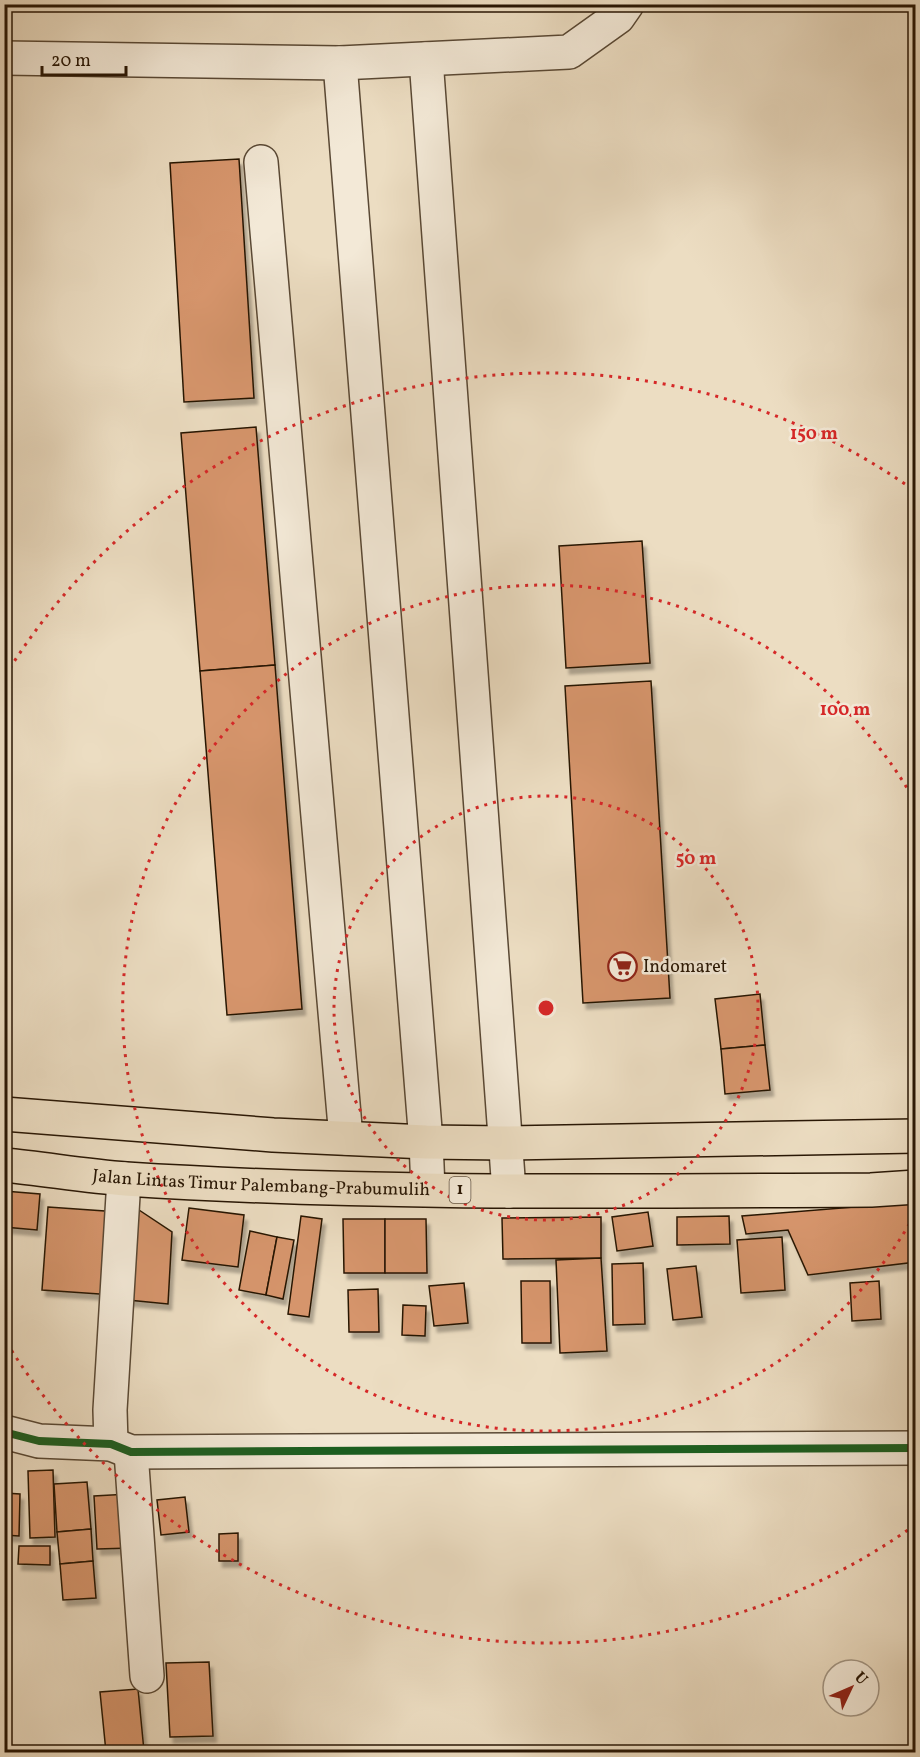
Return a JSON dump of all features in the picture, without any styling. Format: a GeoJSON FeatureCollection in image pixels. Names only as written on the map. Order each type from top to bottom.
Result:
{"type":"FeatureCollection","features":[{"type":"Feature","properties":{"kind":"highway"},"geometry":{"type":"LineString","coordinates":[[4,1114],[273,1135],[426,1142],[505,1143],[915,1136]]}},
{"type":"Feature","properties":{"kind":"highway","name":"Jalan Lintas Timur Palembang-Prabumulih"},"geometry":{"type":"LineString","coordinates":[[4,1165],[124,1179],[509,1191],[871,1190],[915,1187]]}},
{"type":"Feature","properties":{"kind":"street"},"geometry":{"type":"LineString","coordinates":[[4,58],[340,63],[569,52],[618,18],[627,4]]}},
{"type":"Feature","properties":{"kind":"street"},"geometry":{"type":"LineString","coordinates":[[426,59],[509,1191]]}},
{"type":"Feature","properties":{"kind":"street"},"geometry":{"type":"LineString","coordinates":[[340,63],[428,1189]]}},
{"type":"Feature","properties":{"kind":"street"},"geometry":{"type":"LineString","coordinates":[[261,162],[346,1138]]}},
{"type":"Feature","properties":{"kind":"street"},"geometry":{"type":"LineString","coordinates":[[124,1179],[110,1410],[121,1448],[147,1676]]}},
{"type":"Feature","properties":{"kind":"street"},"geometry":{"type":"LineString","coordinates":[[4,1432],[39,1441],[121,1448],[915,1448]]}},
{"type":"Feature","properties":{"kind":"building"},"geometry":{"type":"Polygon","coordinates":[[[239,159],[254,398],[184,402],[170,163],[239,159]]]}},
{"type":"Feature","properties":{"kind":"building"},"geometry":{"type":"Polygon","coordinates":[[[256,427],[275,665],[200,671],[181,433],[256,427]]]}},
{"type":"Feature","properties":{"kind":"building"},"geometry":{"type":"Polygon","coordinates":[[[642,541],[650,663],[566,668],[559,546],[642,541]]]}},
{"type":"Feature","properties":{"kind":"building"},"geometry":{"type":"Polygon","coordinates":[[[275,665],[302,1009],[227,1015],[200,671],[275,665]]]}},
{"type":"Feature","properties":{"kind":"building"},"geometry":{"type":"Polygon","coordinates":[[[651,681],[670,998],[583,1003],[565,686],[651,681]]]}},
{"type":"Feature","properties":{"kind":"building"},"geometry":{"type":"Polygon","coordinates":[[[760,994],[765,1045],[721,1049],[715,999],[760,994]]]}},
{"type":"Feature","properties":{"kind":"building"},"geometry":{"type":"Polygon","coordinates":[[[765,1045],[770,1090],[725,1094],[721,1049],[765,1045]]]}},
{"type":"Feature","properties":{"kind":"building"},"geometry":{"type":"Polygon","coordinates":[[[4,1191],[40,1194],[37,1230],[4,1227],[4,1191]]]}},
{"type":"Feature","properties":{"kind":"building"},"geometry":{"type":"Polygon","coordinates":[[[916,1202],[916,1262],[808,1275],[788,1230],[746,1234],[742,1216],[916,1202]]]}},
{"type":"Feature","properties":{"kind":"building"},"geometry":{"type":"Polygon","coordinates":[[[48,1207],[119,1212],[114,1295],[42,1290],[48,1207]]]}},
{"type":"Feature","properties":{"kind":"building"},"geometry":{"type":"Polygon","coordinates":[[[136,1208],[172,1232],[168,1304],[128,1300],[136,1208]]]}},
{"type":"Feature","properties":{"kind":"building"},"geometry":{"type":"Polygon","coordinates":[[[189,1208],[244,1215],[238,1267],[182,1260],[189,1208]]]}},
{"type":"Feature","properties":{"kind":"building"},"geometry":{"type":"Polygon","coordinates":[[[648,1212],[653,1246],[617,1251],[612,1217],[648,1212]]]}},
{"type":"Feature","properties":{"kind":"building"},"geometry":{"type":"Polygon","coordinates":[[[301,1216],[322,1219],[309,1317],[288,1314],[301,1216]]]}},
{"type":"Feature","properties":{"kind":"building"},"geometry":{"type":"Polygon","coordinates":[[[729,1216],[730,1244],[677,1245],[677,1217],[729,1216]]]}},
{"type":"Feature","properties":{"kind":"building"},"geometry":{"type":"Polygon","coordinates":[[[601,1217],[601,1258],[503,1259],[502,1218],[601,1217]]]}},
{"type":"Feature","properties":{"kind":"building"},"geometry":{"type":"Polygon","coordinates":[[[343,1219],[385,1219],[385,1273],[344,1273],[343,1219]]]}},
{"type":"Feature","properties":{"kind":"building"},"geometry":{"type":"Polygon","coordinates":[[[385,1219],[426,1219],[427,1273],[385,1273],[385,1219]]]}},
{"type":"Feature","properties":{"kind":"building"},"geometry":{"type":"Polygon","coordinates":[[[250,1231],[277,1237],[266,1295],[239,1290],[250,1231]]]}},
{"type":"Feature","properties":{"kind":"building"},"geometry":{"type":"Polygon","coordinates":[[[277,1237],[294,1240],[283,1299],[266,1295],[277,1237]]]}},
{"type":"Feature","properties":{"kind":"building"},"geometry":{"type":"Polygon","coordinates":[[[782,1237],[785,1290],[741,1293],[737,1240],[782,1237]]]}},
{"type":"Feature","properties":{"kind":"building"},"geometry":{"type":"Polygon","coordinates":[[[601,1258],[607,1351],[560,1353],[556,1260],[601,1258]]]}},
{"type":"Feature","properties":{"kind":"building"},"geometry":{"type":"Polygon","coordinates":[[[643,1263],[645,1324],[613,1325],[612,1264],[643,1263]]]}},
{"type":"Feature","properties":{"kind":"building"},"geometry":{"type":"Polygon","coordinates":[[[696,1266],[702,1317],[673,1320],[667,1269],[696,1266]]]}},
{"type":"Feature","properties":{"kind":"building"},"geometry":{"type":"Polygon","coordinates":[[[521,1281],[550,1281],[551,1343],[522,1343],[521,1281]]]}},
{"type":"Feature","properties":{"kind":"building"},"geometry":{"type":"Polygon","coordinates":[[[879,1281],[881,1319],[852,1321],[850,1283],[879,1281]]]}},
{"type":"Feature","properties":{"kind":"building"},"geometry":{"type":"Polygon","coordinates":[[[464,1283],[468,1323],[434,1326],[429,1286],[464,1283]]]}},
{"type":"Feature","properties":{"kind":"building"},"geometry":{"type":"Polygon","coordinates":[[[378,1289],[379,1332],[349,1332],[348,1290],[378,1289]]]}},
{"type":"Feature","properties":{"kind":"building"},"geometry":{"type":"Polygon","coordinates":[[[403,1305],[426,1306],[425,1336],[402,1335],[403,1305]]]}},
{"type":"Feature","properties":{"kind":"building"},"geometry":{"type":"Polygon","coordinates":[[[53,1470],[55,1537],[30,1538],[28,1471],[53,1470]]]}},
{"type":"Feature","properties":{"kind":"building"},"geometry":{"type":"Polygon","coordinates":[[[87,1482],[91,1529],[57,1532],[54,1484],[87,1482]]]}},
{"type":"Feature","properties":{"kind":"building"},"geometry":{"type":"Polygon","coordinates":[[[4,1493],[20,1494],[19,1536],[4,1535],[4,1493]]]}},
{"type":"Feature","properties":{"kind":"building"},"geometry":{"type":"Polygon","coordinates":[[[129,1494],[131,1548],[97,1549],[94,1496],[129,1494]]]}},
{"type":"Feature","properties":{"kind":"building"},"geometry":{"type":"Polygon","coordinates":[[[185,1497],[189,1532],[161,1535],[157,1500],[185,1497]]]}},
{"type":"Feature","properties":{"kind":"building"},"geometry":{"type":"Polygon","coordinates":[[[91,1529],[93,1561],[60,1564],[57,1532],[91,1529]]]}},
{"type":"Feature","properties":{"kind":"building"},"geometry":{"type":"Polygon","coordinates":[[[238,1533],[238,1561],[219,1561],[219,1534],[238,1533]]]}},
{"type":"Feature","properties":{"kind":"building"},"geometry":{"type":"Polygon","coordinates":[[[19,1546],[50,1546],[50,1565],[18,1564],[19,1546]]]}},
{"type":"Feature","properties":{"kind":"building"},"geometry":{"type":"Polygon","coordinates":[[[93,1561],[96,1598],[63,1600],[60,1564],[93,1561]]]}},
{"type":"Feature","properties":{"kind":"building"},"geometry":{"type":"Polygon","coordinates":[[[209,1662],[213,1736],[170,1737],[166,1663],[209,1662]]]}},
{"type":"Feature","properties":{"kind":"building"},"geometry":{"type":"Polygon","coordinates":[[[138,1689],[144,1751],[106,1752],[100,1692],[138,1689]]]}},
{"type":"Feature","properties":{"kind":"cycle path"},"geometry":{"type":"LineString","coordinates":[[4,1432],[39,1441],[111,1444],[131,1452],[916,1448]]}},
{"type":"Feature","properties":{"kind":"place","name":"Indomaret"},"geometry":{"type":"Point","coordinates":[622,967]}}]}
